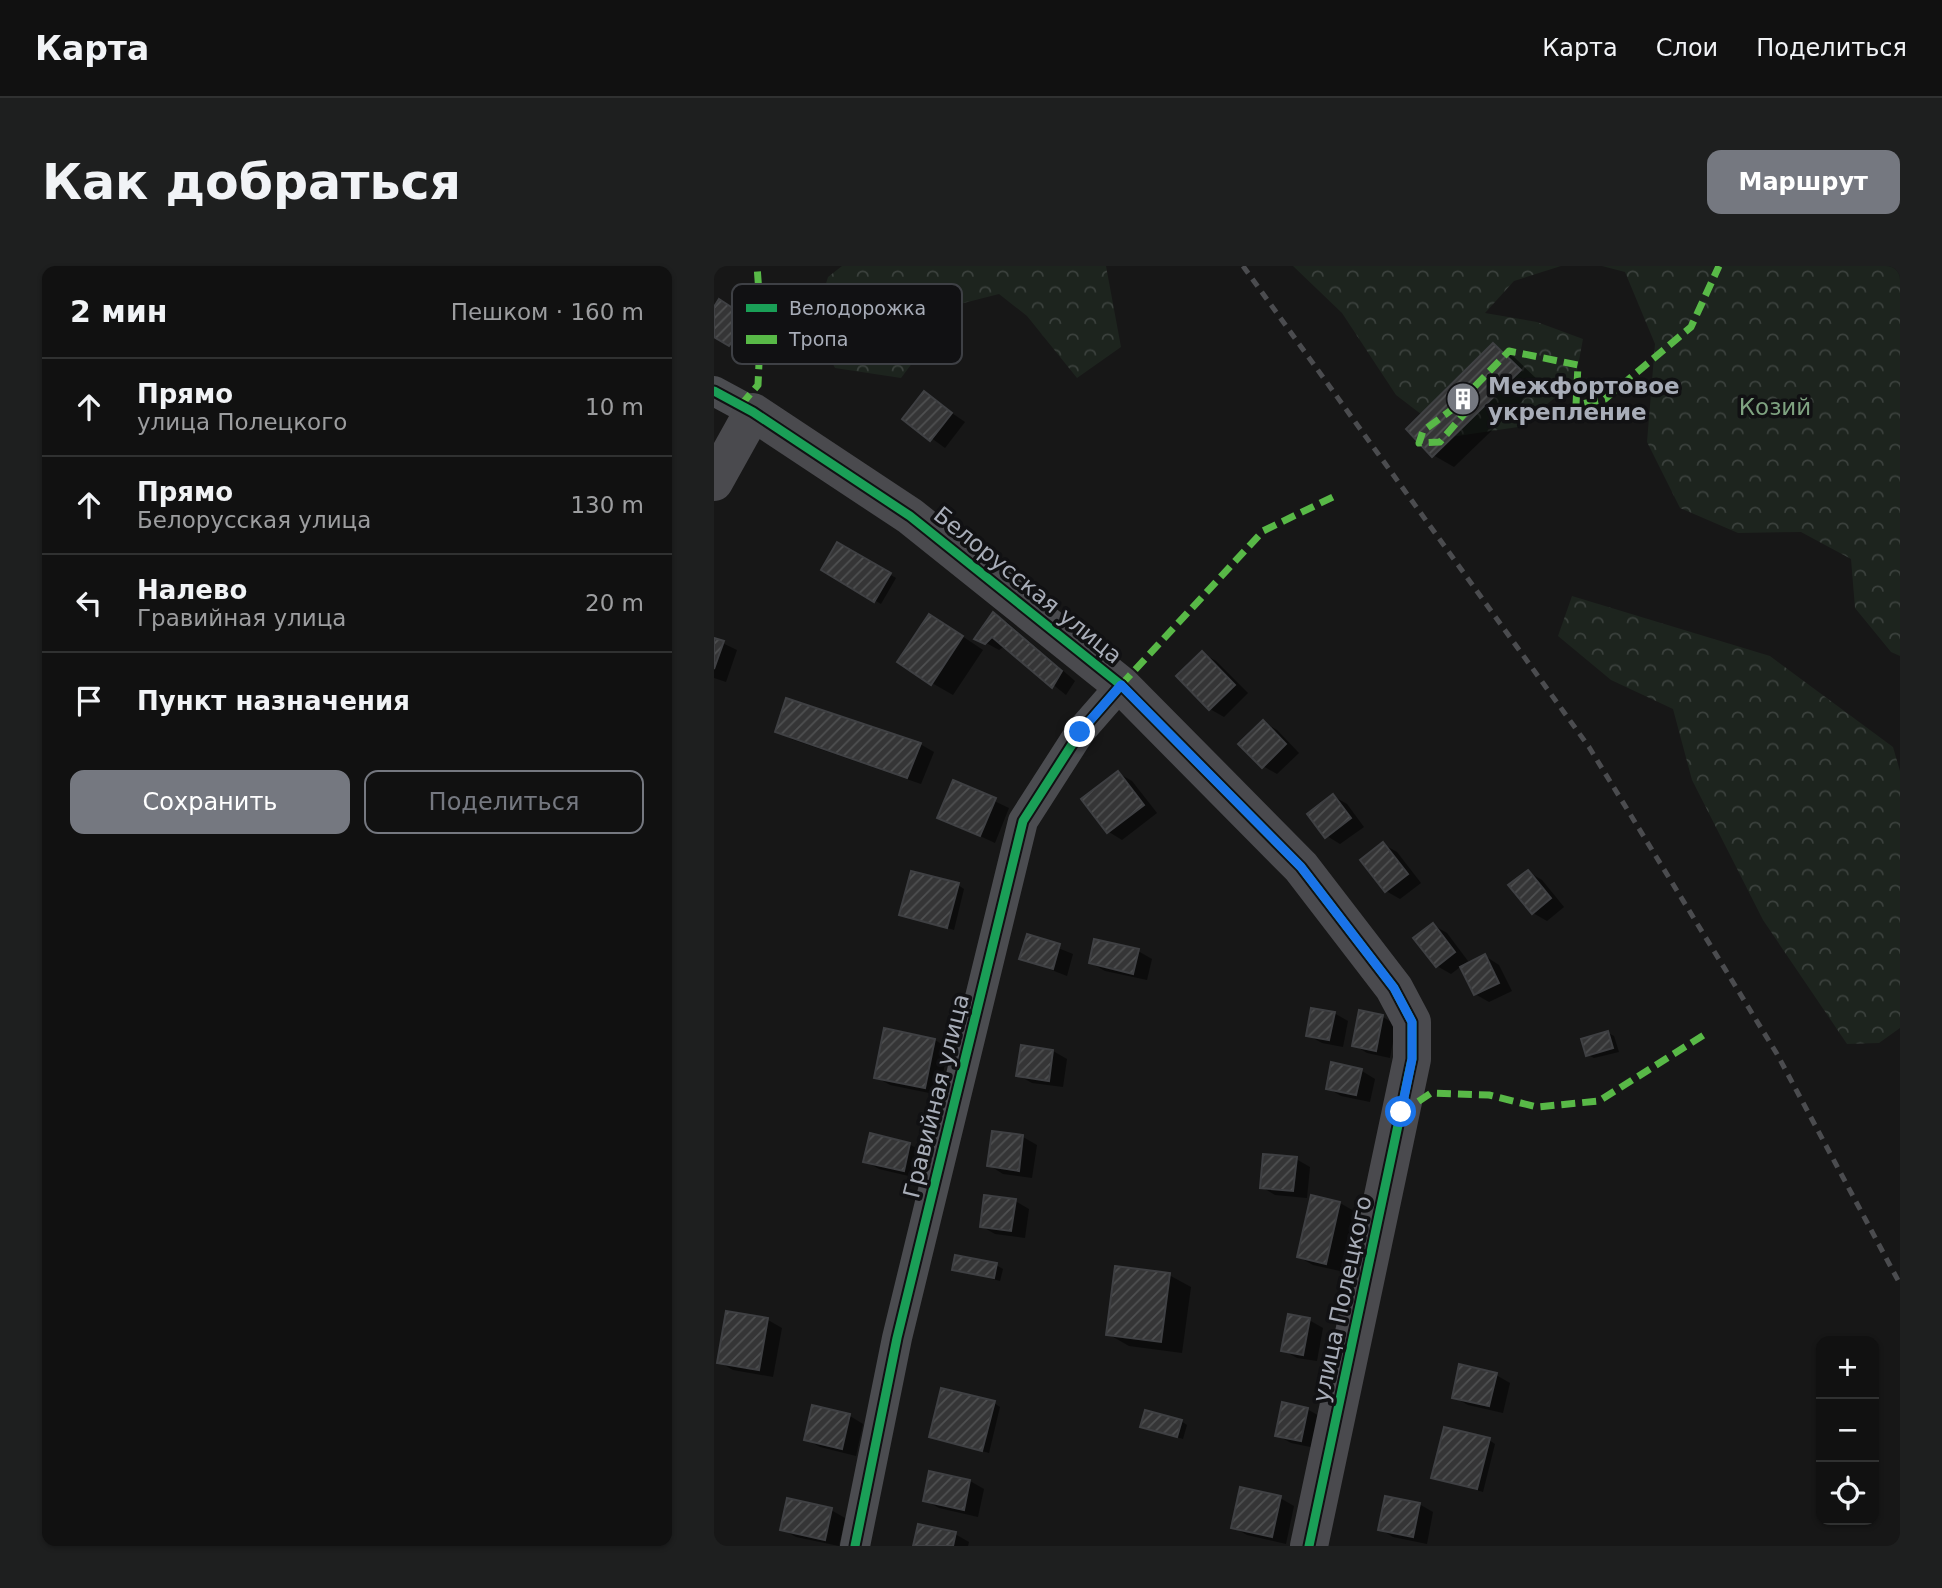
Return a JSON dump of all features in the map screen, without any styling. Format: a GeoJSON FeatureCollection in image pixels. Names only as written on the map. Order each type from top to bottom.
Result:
{"type":"FeatureCollection","features":[{"type":"Feature","properties":{"kind":"street","name":"Белорусская улица"},"geometry":{"type":"LineString","coordinates":[[714,391],[753,412],[910,516],[1121,685],[1301,867],[1394,988],[1412,1022],[1412,1059]]}},
{"type":"Feature","properties":{"kind":"street"},"geometry":{"type":"LineString","coordinates":[[714,482],[753,412]]}},
{"type":"Feature","properties":{"kind":"street","name":"Гравийная улица"},"geometry":{"type":"LineString","coordinates":[[855,1546],[897,1338],[1023,821],[1080,732],[1121,685]]}},
{"type":"Feature","properties":{"kind":"street","name":"улица Полецкого"},"geometry":{"type":"LineString","coordinates":[[1309,1546],[1412,1059]]}},
{"type":"Feature","properties":{"kind":"green space"},"geometry":{"type":"Polygon","coordinates":[[[842,266],[1106,266],[1121,347],[1077,378],[1027,316],[999,294],[962,303],[962,284],[826,284],[828,277],[842,266]]]}},
{"type":"Feature","properties":{"kind":"green space"},"geometry":{"type":"Polygon","coordinates":[[[1293,266],[1561,266],[1514,281],[1485,313],[1537,322],[1583,339],[1575,382],[1518,427],[1451,437],[1396,395],[1342,313],[1293,266]]]}},
{"type":"Feature","properties":{"kind":"green space","name":"Козий"},"geometry":{"type":"Polygon","coordinates":[[[1602,266],[1900,266],[1900,656],[1891,652],[1855,608],[1851,559],[1801,532],[1738,533],[1680,508],[1647,442],[1655,344],[1625,272],[1602,266]]]}},
{"type":"Feature","properties":{"kind":"green space"},"geometry":{"type":"Polygon","coordinates":[[[833,364],[912,364],[901,378],[835,368],[833,364]]]}},
{"type":"Feature","properties":{"kind":"green space"},"geometry":{"type":"Polygon","coordinates":[[[1572,596],[1770,656],[1893,747],[1900,771],[1900,1028],[1879,1043],[1847,1044],[1763,920],[1692,780],[1673,709],[1611,680],[1558,636],[1572,596]]]}},
{"type":"Feature","properties":{"kind":"building"},"geometry":{"type":"Polygon","coordinates":[[[719,299],[732,308],[732,342],[729,346],[714,337],[714,307],[719,299]]]}},
{"type":"Feature","properties":{"kind":"building","name":"Межфортовое укрепление"},"geometry":{"type":"Polygon","coordinates":[[[1493,343],[1521,370],[1432,457],[1406,429],[1493,343]]]}},
{"type":"Feature","properties":{"kind":"building"},"geometry":{"type":"Polygon","coordinates":[[[924,391],[952,413],[930,441],[902,419],[924,391]]]}},
{"type":"Feature","properties":{"kind":"building"},"geometry":{"type":"Polygon","coordinates":[[[837,542],[891,573],[874,602],[821,570],[837,542]]]}},
{"type":"Feature","properties":{"kind":"building"},"geometry":{"type":"Polygon","coordinates":[[[993,612],[1062,671],[1052,688],[992,637],[985,644],[974,639],[993,612]]]}},
{"type":"Feature","properties":{"kind":"building"},"geometry":{"type":"Polygon","coordinates":[[[929,614],[963,636],[931,685],[897,662],[929,614]]]}},
{"type":"Feature","properties":{"kind":"building"},"geometry":{"type":"Polygon","coordinates":[[[714,638],[724,641],[714,669],[714,638]]]}},
{"type":"Feature","properties":{"kind":"building"},"geometry":{"type":"Polygon","coordinates":[[[1202,651],[1235,685],[1209,710],[1176,676],[1202,651]]]}},
{"type":"Feature","properties":{"kind":"building"},"geometry":{"type":"Polygon","coordinates":[[[786,698],[921,743],[907,778],[775,732],[786,698]]]}},
{"type":"Feature","properties":{"kind":"building"},"geometry":{"type":"Polygon","coordinates":[[[1263,720],[1286,744],[1262,768],[1238,744],[1263,720]]]}},
{"type":"Feature","properties":{"kind":"building"},"geometry":{"type":"Polygon","coordinates":[[[1118,771],[1144,805],[1107,833],[1081,799],[1118,771]]]}},
{"type":"Feature","properties":{"kind":"building"},"geometry":{"type":"Polygon","coordinates":[[[953,780],[996,798],[980,836],[937,818],[953,780]]]}},
{"type":"Feature","properties":{"kind":"building"},"geometry":{"type":"Polygon","coordinates":[[[1333,794],[1351,818],[1325,838],[1307,814],[1333,794]]]}},
{"type":"Feature","properties":{"kind":"building"},"geometry":{"type":"Polygon","coordinates":[[[1383,842],[1408,874],[1385,892],[1360,860],[1383,842]]]}},
{"type":"Feature","properties":{"kind":"building"},"geometry":{"type":"Polygon","coordinates":[[[1528,870],[1551,898],[1532,914],[1508,885],[1528,870]]]}},
{"type":"Feature","properties":{"kind":"building"},"geometry":{"type":"Polygon","coordinates":[[[911,871],[959,883],[947,928],[899,915],[911,871]]]}},
{"type":"Feature","properties":{"kind":"building"},"geometry":{"type":"Polygon","coordinates":[[[1433,923],[1455,952],[1436,967],[1413,938],[1433,923]]]}},
{"type":"Feature","properties":{"kind":"building"},"geometry":{"type":"Polygon","coordinates":[[[1027,934],[1060,944],[1053,969],[1019,959],[1027,934]]]}},
{"type":"Feature","properties":{"kind":"building"},"geometry":{"type":"Polygon","coordinates":[[[1094,939],[1139,949],[1133,974],[1089,963],[1094,939]]]}},
{"type":"Feature","properties":{"kind":"building"},"geometry":{"type":"Polygon","coordinates":[[[1485,954],[1499,983],[1474,995],[1460,967],[1485,954]]]}},
{"type":"Feature","properties":{"kind":"building"},"geometry":{"type":"Polygon","coordinates":[[[1311,1008],[1335,1012],[1329,1040],[1306,1036],[1311,1008]]]}},
{"type":"Feature","properties":{"kind":"building"},"geometry":{"type":"Polygon","coordinates":[[[1359,1010],[1383,1015],[1376,1051],[1352,1046],[1359,1010]]]}},
{"type":"Feature","properties":{"kind":"building"},"geometry":{"type":"Polygon","coordinates":[[[884,1028],[935,1039],[925,1088],[874,1078],[884,1028]]]}},
{"type":"Feature","properties":{"kind":"building"},"geometry":{"type":"Polygon","coordinates":[[[1608,1031],[1613,1048],[1586,1056],[1581,1039],[1608,1031]]]}},
{"type":"Feature","properties":{"kind":"building"},"geometry":{"type":"Polygon","coordinates":[[[1021,1045],[1053,1050],[1049,1081],[1016,1076],[1021,1045]]]}},
{"type":"Feature","properties":{"kind":"building"},"geometry":{"type":"Polygon","coordinates":[[[1331,1062],[1362,1069],[1356,1095],[1326,1089],[1331,1062]]]}},
{"type":"Feature","properties":{"kind":"building"},"geometry":{"type":"Polygon","coordinates":[[[992,1131],[1023,1135],[1019,1171],[987,1166],[992,1131]]]}},
{"type":"Feature","properties":{"kind":"building"},"geometry":{"type":"Polygon","coordinates":[[[870,1133],[910,1143],[904,1171],[863,1162],[870,1133]]]}},
{"type":"Feature","properties":{"kind":"building"},"geometry":{"type":"Polygon","coordinates":[[[1263,1154],[1297,1157],[1293,1191],[1260,1188],[1263,1154]]]}},
{"type":"Feature","properties":{"kind":"building"},"geometry":{"type":"Polygon","coordinates":[[[984,1195],[1016,1199],[1011,1231],[980,1227],[984,1195]]]}},
{"type":"Feature","properties":{"kind":"building"},"geometry":{"type":"Polygon","coordinates":[[[1311,1195],[1340,1202],[1326,1264],[1297,1257],[1311,1195]]]}},
{"type":"Feature","properties":{"kind":"building"},"geometry":{"type":"Polygon","coordinates":[[[955,1255],[997,1263],[994,1278],[952,1270],[955,1255]]]}},
{"type":"Feature","properties":{"kind":"building"},"geometry":{"type":"Polygon","coordinates":[[[1115,1266],[1170,1273],[1161,1342],[1106,1335],[1115,1266]]]}},
{"type":"Feature","properties":{"kind":"building"},"geometry":{"type":"Polygon","coordinates":[[[726,1311],[768,1318],[759,1370],[717,1363],[726,1311]]]}},
{"type":"Feature","properties":{"kind":"building"},"geometry":{"type":"Polygon","coordinates":[[[1288,1314],[1310,1318],[1303,1355],[1281,1351],[1288,1314]]]}},
{"type":"Feature","properties":{"kind":"building"},"geometry":{"type":"Polygon","coordinates":[[[1459,1364],[1497,1373],[1489,1406],[1452,1398],[1459,1364]]]}},
{"type":"Feature","properties":{"kind":"building"},"geometry":{"type":"Polygon","coordinates":[[[941,1388],[995,1401],[982,1451],[929,1437],[941,1388]]]}},
{"type":"Feature","properties":{"kind":"building"},"geometry":{"type":"Polygon","coordinates":[[[1282,1402],[1308,1408],[1301,1441],[1275,1436],[1282,1402]]]}},
{"type":"Feature","properties":{"kind":"building"},"geometry":{"type":"Polygon","coordinates":[[[812,1405],[850,1414],[842,1449],[804,1440],[812,1405]]]}},
{"type":"Feature","properties":{"kind":"building"},"geometry":{"type":"Polygon","coordinates":[[[1145,1410],[1182,1420],[1177,1437],[1140,1427],[1145,1410]]]}},
{"type":"Feature","properties":{"kind":"building"},"geometry":{"type":"Polygon","coordinates":[[[1444,1427],[1490,1438],[1477,1489],[1431,1478],[1444,1427]]]}},
{"type":"Feature","properties":{"kind":"building"},"geometry":{"type":"Polygon","coordinates":[[[929,1471],[970,1480],[964,1510],[923,1501],[929,1471]]]}},
{"type":"Feature","properties":{"kind":"building"},"geometry":{"type":"Polygon","coordinates":[[[1240,1487],[1281,1496],[1272,1537],[1231,1528],[1240,1487]]]}},
{"type":"Feature","properties":{"kind":"building"},"geometry":{"type":"Polygon","coordinates":[[[1385,1496],[1420,1503],[1413,1537],[1378,1530],[1385,1496]]]}},
{"type":"Feature","properties":{"kind":"building"},"geometry":{"type":"Polygon","coordinates":[[[787,1498],[832,1508],[825,1540],[780,1530],[787,1498]]]}},
{"type":"Feature","properties":{"kind":"building"},"geometry":{"type":"Polygon","coordinates":[[[918,1524],[956,1532],[953,1546],[913,1546],[918,1524]]]}},
{"type":"Feature","properties":{"kind":"railway"},"geometry":{"type":"LineString","coordinates":[[1243,266],[1589,747],[1777,1054],[1900,1284]]}},
{"type":"Feature","properties":{"kind":"marked path"},"geometry":{"type":"LineString","coordinates":[[757,266],[758,284]]}},
{"type":"Feature","properties":{"kind":"marked path"},"geometry":{"type":"LineString","coordinates":[[1469,408],[1440,442],[1419,443],[1423,431],[1454,408],[1509,351],[1578,365],[1576,405],[1605,399],[1691,327],[1719,266]]}},
{"type":"Feature","properties":{"kind":"marked path"},"geometry":{"type":"LineString","coordinates":[[741,405],[758,385],[759,364]]}},
{"type":"Feature","properties":{"kind":"marked path"},"geometry":{"type":"LineString","coordinates":[[1121,685],[1263,531],[1337,495]]}},
{"type":"Feature","properties":{"kind":"marked path"},"geometry":{"type":"LineString","coordinates":[[1401,1113],[1431,1093],[1489,1095],[1537,1107],[1599,1101],[1707,1033]]}},
{"type":"Feature","properties":{"kind":"cycle path"},"geometry":{"type":"LineString","coordinates":[[714,391],[753,412],[910,516],[1121,685],[1301,867],[1394,988],[1412,1022],[1412,1059],[1309,1546]]}},
{"type":"Feature","properties":{"kind":"cycle path"},"geometry":{"type":"LineString","coordinates":[[855,1546],[897,1338],[1023,821],[1080,732],[1121,685]]}},
{"type":"Feature","properties":{"kind":"place","name":"Межфортовое укрепление"},"geometry":{"type":"Point","coordinates":[1463,399]}},
{"type":"Feature","properties":{"kind":"route"},"geometry":{"type":"LineString","coordinates":[[1080,732],[1121,685],[1301,867],[1394,988],[1412,1022],[1412,1059],[1401,1112]]}}]}
